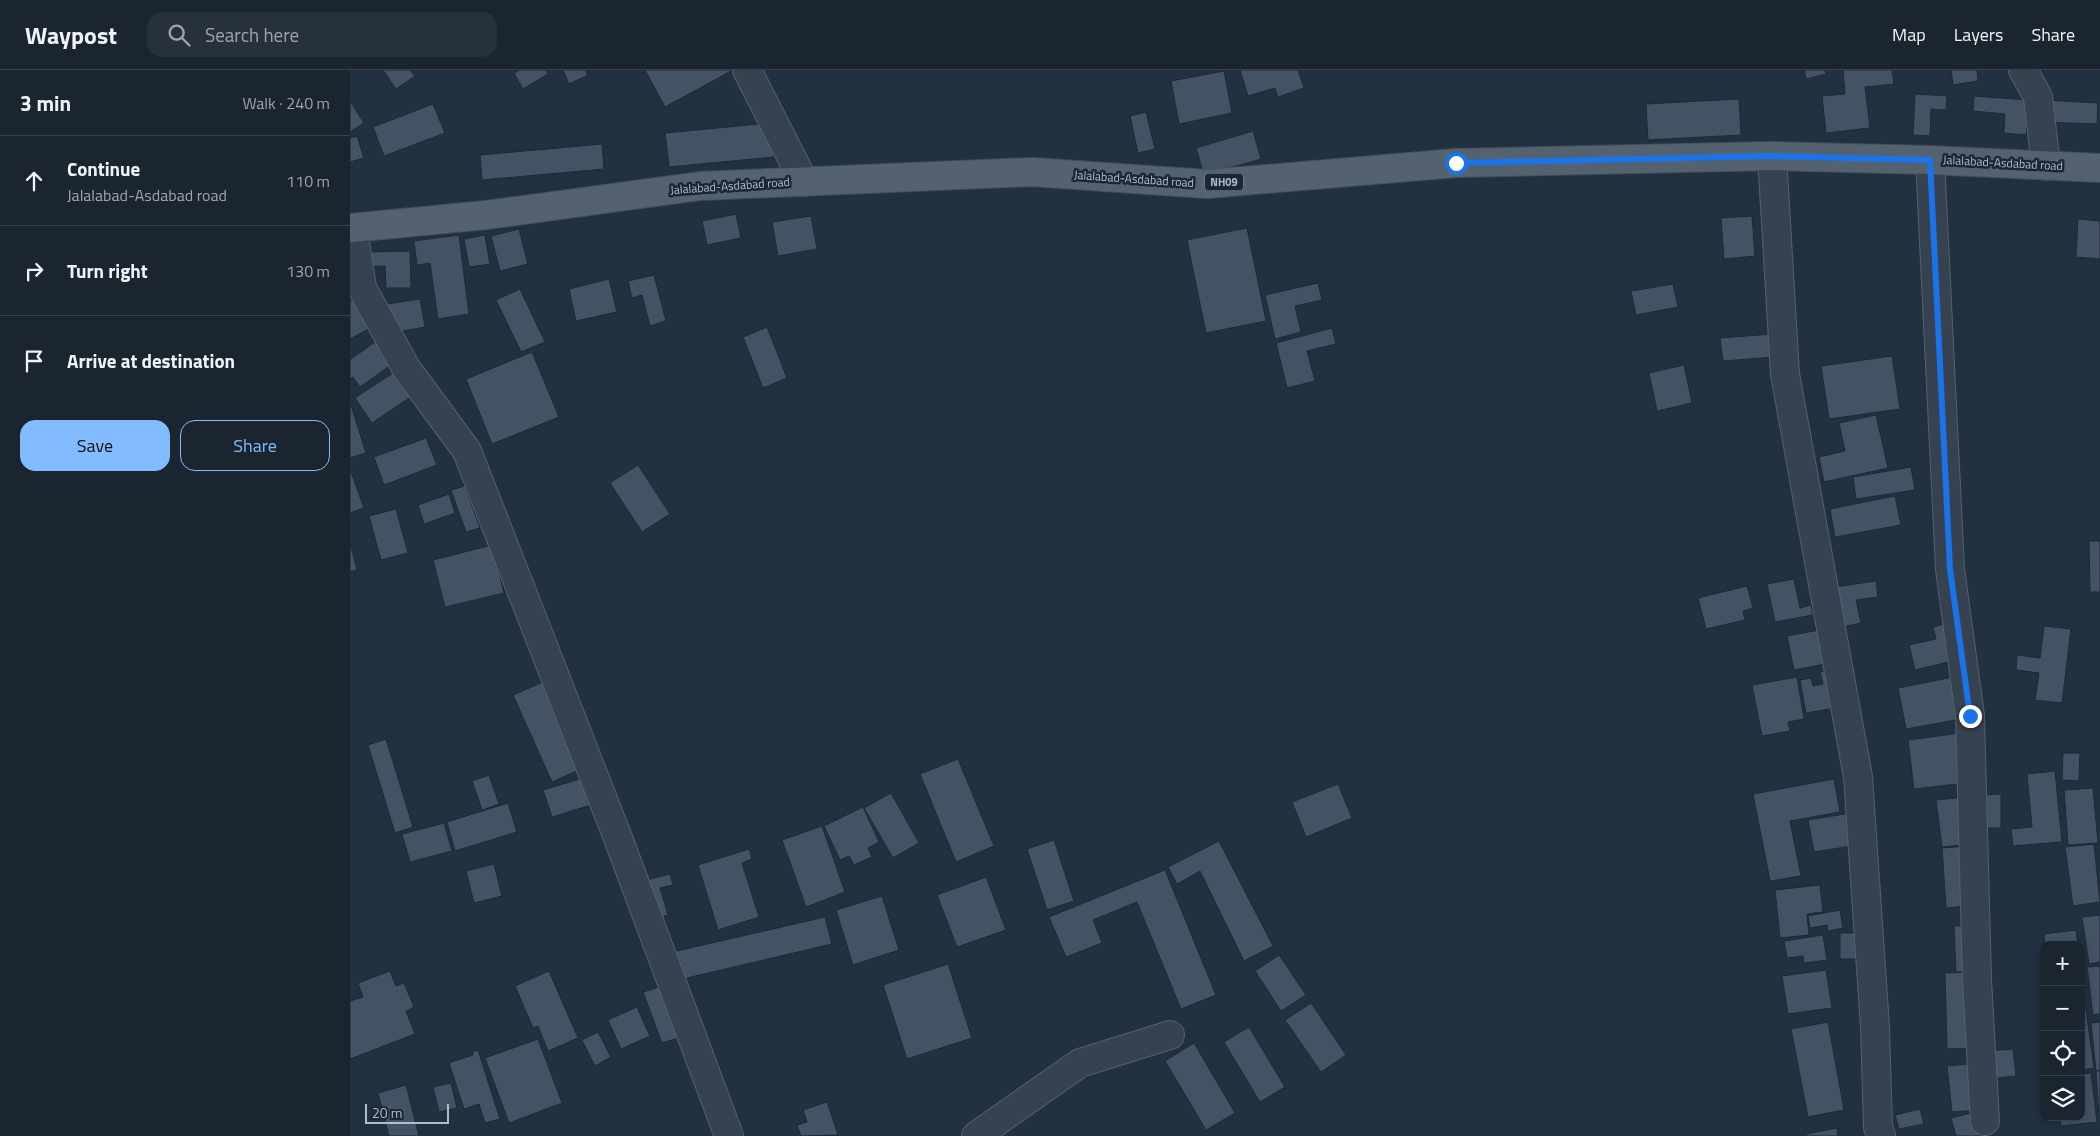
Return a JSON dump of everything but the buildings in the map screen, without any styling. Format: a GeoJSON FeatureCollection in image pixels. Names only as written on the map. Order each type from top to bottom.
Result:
{"type":"FeatureCollection","features":[{"type":"Feature","properties":{"kind":"main road","name":"Jalalabad-Asdabad road"},"geometry":{"type":"LineString","coordinates":[[352,228],[486,215],[700,186],[1032,172],[1206,184],[1456,163],[1772,156],[1930,160],[2100,168]]}},
{"type":"Feature","properties":{"kind":"street"},"geometry":{"type":"LineString","coordinates":[[747,70],[804,182]]}},
{"type":"Feature","properties":{"kind":"street"},"geometry":{"type":"LineString","coordinates":[[2023,70],[2038,97],[2046,166]]}},
{"type":"Feature","properties":{"kind":"street"},"geometry":{"type":"LineString","coordinates":[[1772,156],[1785,374],[1858,777],[1875,1027],[1878,1127],[1881,1136]]}},
{"type":"Feature","properties":{"kind":"street"},"geometry":{"type":"LineString","coordinates":[[1930,160],[1950,569],[1970,716],[1977,980],[1985,1121]]}},
{"type":"Feature","properties":{"kind":"street"},"geometry":{"type":"LineString","coordinates":[[352,228],[362,288],[406,368],[467,451],[614,829],[728,1136]]}},
{"type":"Feature","properties":{"kind":"street"},"geometry":{"type":"LineString","coordinates":[[976,1136],[1080,1064],[1170,1035]]}},
{"type":"Feature","properties":{"kind":"route"},"geometry":{"type":"LineString","coordinates":[[1456,163],[1772,156],[1930,160],[1950,569],[1970,716]]}}]}
